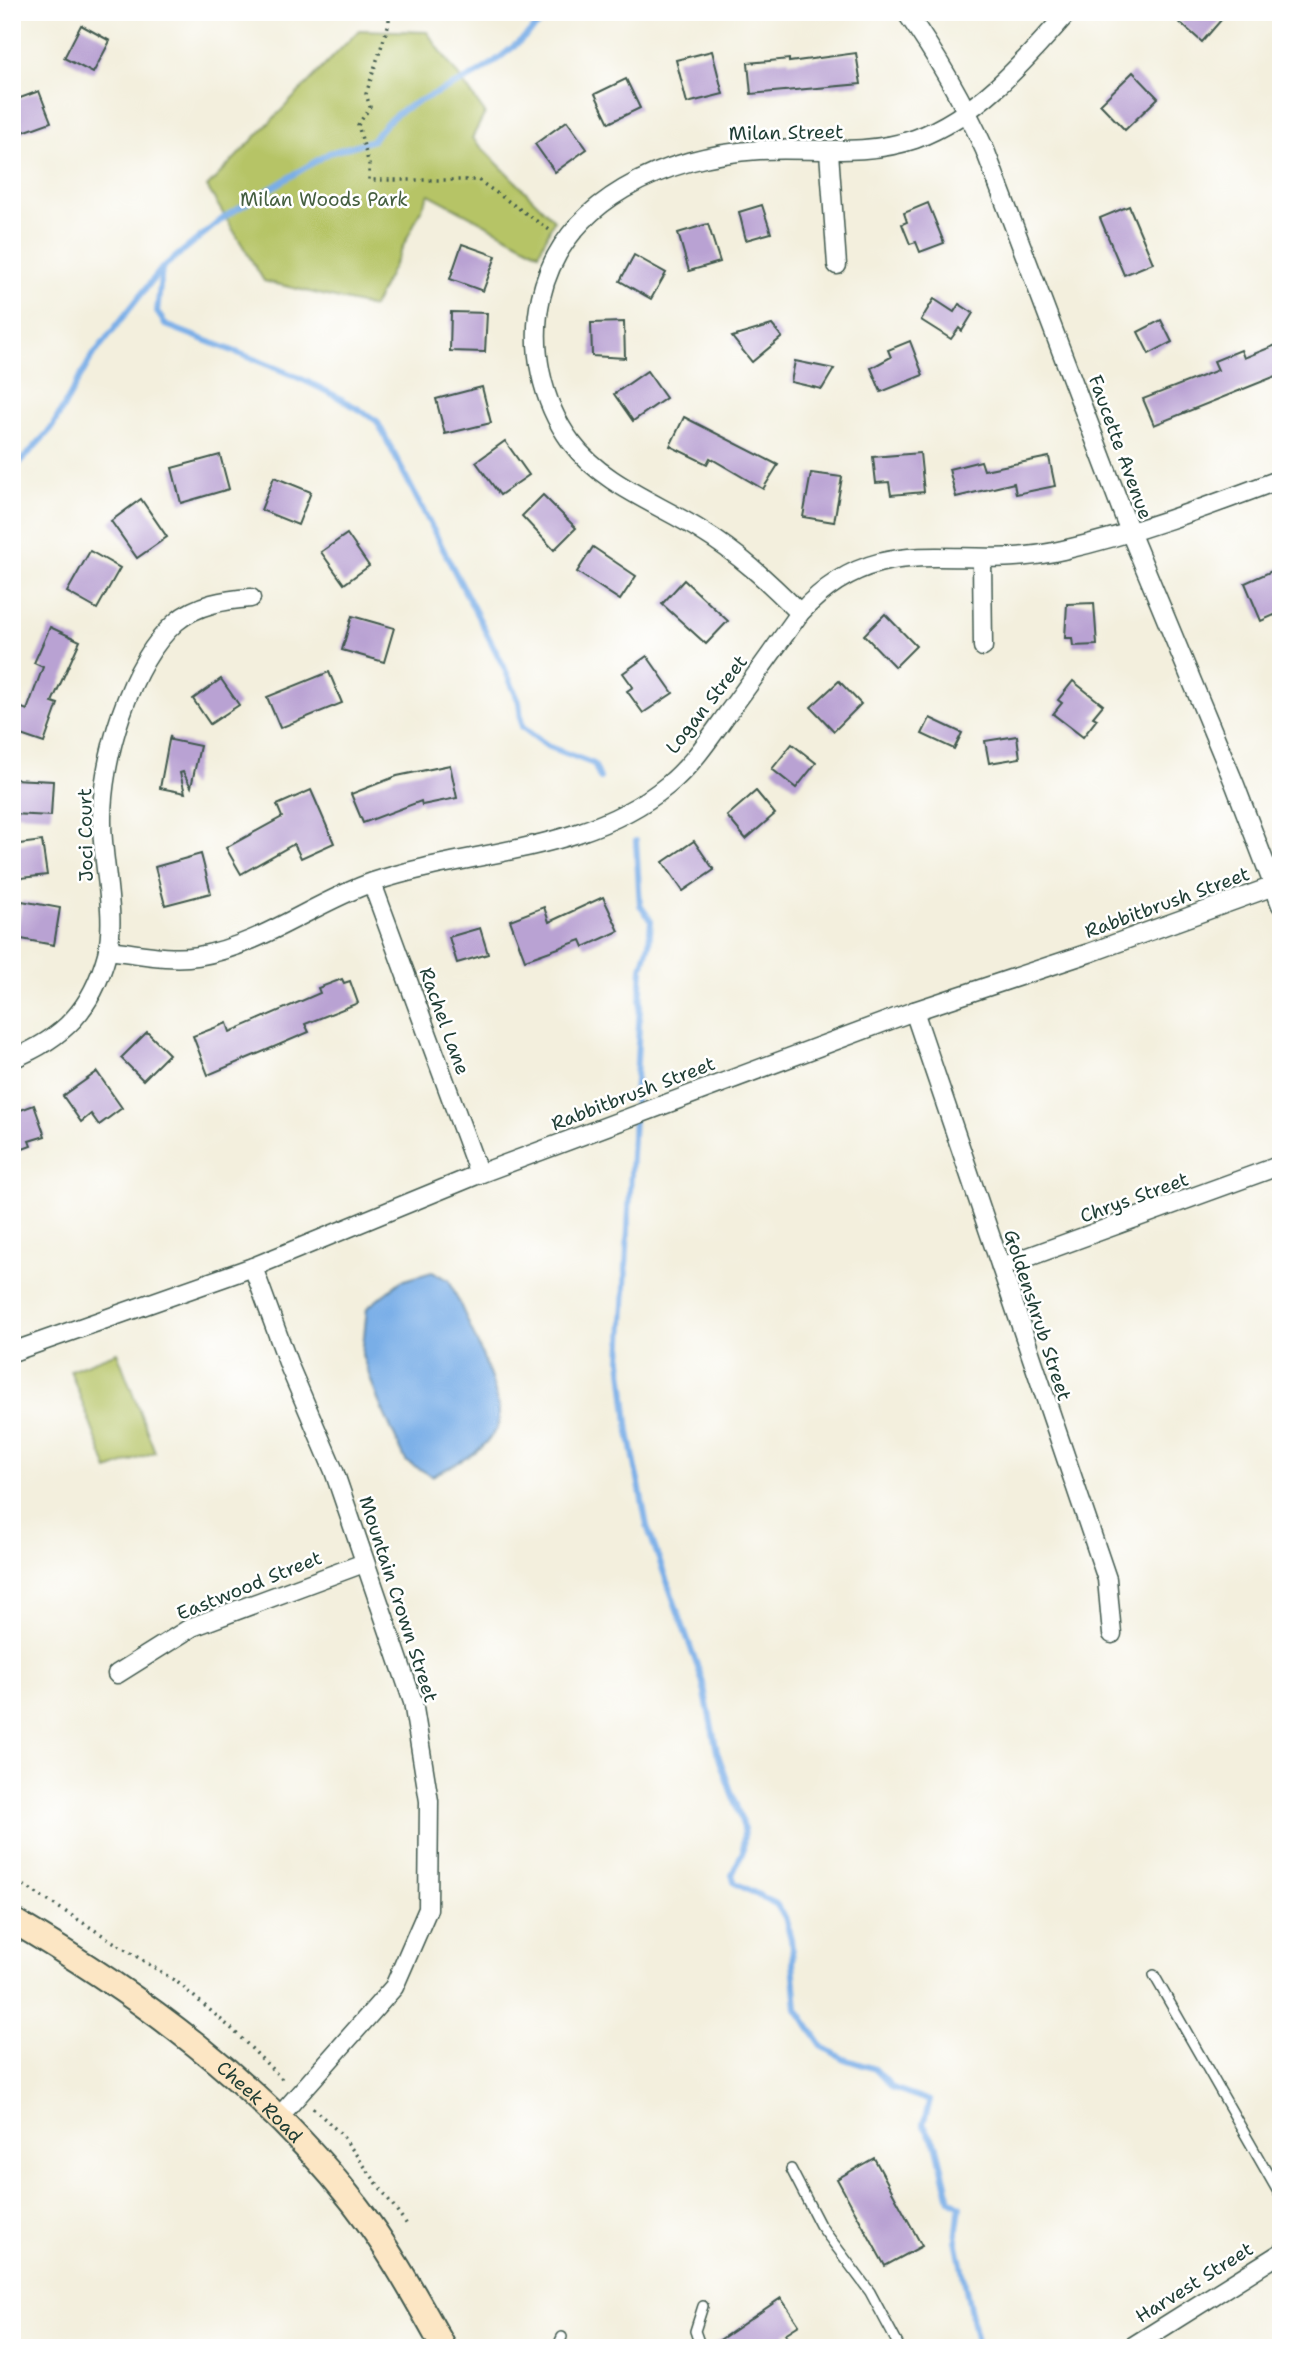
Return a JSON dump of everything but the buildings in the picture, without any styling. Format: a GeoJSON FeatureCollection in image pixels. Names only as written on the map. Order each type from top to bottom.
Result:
{"type":"FeatureCollection","features":[{"type":"Feature","properties":{"kind":"street","name":"Faucette Avenue"},"geometry":{"type":"LineString","coordinates":[[906,12],[936,55],[968,111],[1130,532],[1281,905]]}},
{"type":"Feature","properties":{"kind":"street","name":"Milan Street"},"geometry":{"type":"LineString","coordinates":[[800,613],[765,578],[728,548],[623,486],[589,461],[571,443],[555,417],[539,364],[536,335],[542,292],[565,241],[578,224],[610,197],[670,167],[693,159],[740,152],[860,150],[911,140],[935,131],[968,111],[1016,69],[1068,12]]}},
{"type":"Feature","properties":{"kind":"street"},"geometry":{"type":"LineString","coordinates":[[829,152],[837,265]]}},
{"type":"Feature","properties":{"kind":"street","name":"Logan Street"},"geometry":{"type":"LineString","coordinates":[[108,950],[176,958],[215,951],[258,938],[372,883],[443,862],[566,839],[636,808],[668,785],[696,757],[800,613],[838,578],[881,561],[910,556],[982,560],[1062,551],[1130,532],[1281,479]]}},
{"type":"Feature","properties":{"kind":"street"},"geometry":{"type":"LineString","coordinates":[[982,560],[984,647]]}},
{"type":"Feature","properties":{"kind":"street","name":"Joci Court"},"geometry":{"type":"LineString","coordinates":[[12,1059],[60,1034],[85,1006],[98,983],[108,950],[103,790],[113,744],[144,664],[176,622],[198,609],[223,600],[251,598]]}},
{"type":"Feature","properties":{"kind":"street","name":"Rachel Lane"},"geometry":{"type":"LineString","coordinates":[[372,883],[479,1174]]}},
{"type":"Feature","properties":{"kind":"street","name":"Rabbitbrush Street"},"geometry":{"type":"LineString","coordinates":[[12,1352],[253,1267],[479,1174],[914,1011],[1089,953],[1274,886]]}},
{"type":"Feature","properties":{"kind":"street","name":"Goldenshrub Street"},"geometry":{"type":"LineString","coordinates":[[914,1011],[1107,1579],[1112,1633]]}},
{"type":"Feature","properties":{"kind":"street","name":"Chrys Street"},"geometry":{"type":"LineString","coordinates":[[1001,1267],[1281,1165]]}},
{"type":"Feature","properties":{"kind":"street","name":"Mountain Crown Street"},"geometry":{"type":"LineString","coordinates":[[253,1267],[290,1368],[334,1471],[413,1702],[429,1801],[428,1909],[394,1987],[278,2118]]}},
{"type":"Feature","properties":{"kind":"street","name":"Eastwood Street"},"geometry":{"type":"LineString","coordinates":[[117,1674],[192,1627],[364,1563]]}},
{"type":"Feature","properties":{"kind":"street","name":"Cheek Road"},"geometry":{"type":"LineString","coordinates":[[12,1920],[125,1992],[180,2032],[278,2118],[355,2204],[387,2250],[444,2348]]}},
{"type":"Feature","properties":{"kind":"street","name":"Harvest Street"},"geometry":{"type":"LineString","coordinates":[[1130,2348],[1149,2343],[1281,2253]]}},
{"type":"Feature","properties":{"kind":"lane"},"geometry":{"type":"LineString","coordinates":[[1154,1975],[1281,2197]]}},
{"type":"Feature","properties":{"kind":"lane"},"geometry":{"type":"LineString","coordinates":[[791,2169],[820,2225],[870,2292],[901,2348]]}},
{"type":"Feature","properties":{"kind":"lane"},"geometry":{"type":"LineString","coordinates":[[701,2348],[695,2331],[703,2306]]}},
{"type":"Feature","properties":{"kind":"lane"},"geometry":{"type":"LineString","coordinates":[[558,2348],[562,2337]]}},
{"type":"Feature","properties":{"kind":"path"},"geometry":{"type":"LineString","coordinates":[[388,12],[389,23],[366,94],[370,107],[358,125],[365,147],[369,180],[478,180],[565,241]]}},
{"type":"Feature","properties":{"kind":"path"},"geometry":{"type":"LineString","coordinates":[[12,1878],[177,1982],[267,2064]]}},
{"type":"Feature","properties":{"kind":"path"},"geometry":{"type":"LineString","coordinates":[[309,2105],[341,2134],[408,2226]]}},
{"type":"Feature","properties":{"kind":"green space","name":"Milan Woods Park"},"geometry":{"type":"Polygon","coordinates":[[[359,30],[427,32],[485,113],[472,138],[554,220],[539,253],[429,194],[373,307],[264,281],[207,187],[359,30]]]}},
{"type":"Feature","properties":{"kind":"green space"},"geometry":{"type":"Polygon","coordinates":[[[117,1352],[155,1452],[108,1470],[70,1370],[117,1352]]]}},
{"type":"Feature","properties":{"kind":"water"},"geometry":{"type":"Polygon","coordinates":[[[432,1272],[449,1280],[491,1378],[499,1416],[497,1428],[484,1444],[468,1457],[432,1476],[406,1461],[378,1400],[362,1355],[367,1308],[401,1281],[432,1272]]]}},
{"type":"Feature","properties":{"kind":"waterway"},"geometry":{"type":"LineString","coordinates":[[12,471],[51,429],[91,358],[162,268],[226,216],[329,153],[373,140],[382,127],[406,108],[486,67],[516,45],[552,12]]}},
{"type":"Feature","properties":{"kind":"waterway"},"geometry":{"type":"LineString","coordinates":[[162,268],[157,312],[166,325],[301,379],[353,405],[377,421],[504,667],[519,702],[522,727],[547,746],[594,764],[600,778]]}},
{"type":"Feature","properties":{"kind":"waterway"},"geometry":{"type":"LineString","coordinates":[[636,841],[640,905],[651,921],[649,944],[642,968],[621,1360],[629,1432],[647,1526],[702,1679],[717,1752],[744,1828],[743,1851],[732,1875],[735,1883],[776,1904],[785,1917],[791,1939],[797,2009],[823,2047],[844,2059],[875,2069],[893,2088],[930,2101],[923,2124],[937,2147],[950,2200],[960,2206],[956,2240],[978,2348]]}}]}
